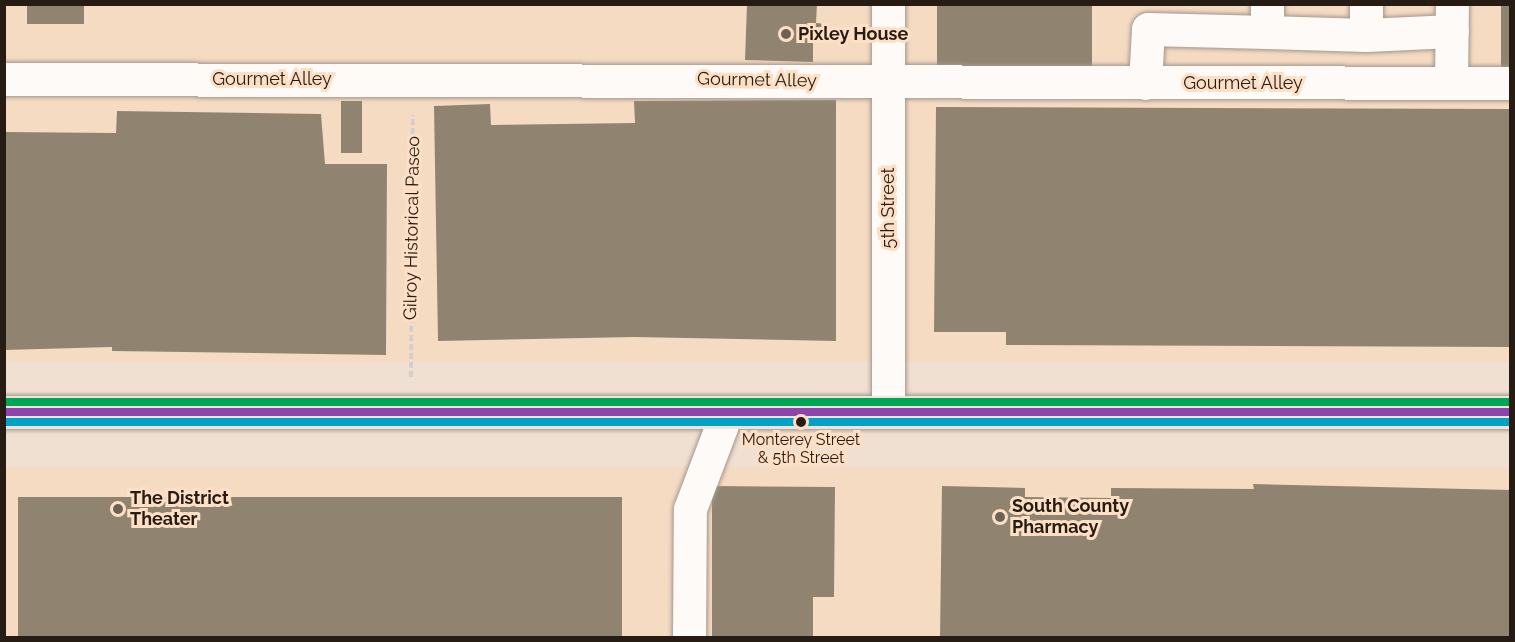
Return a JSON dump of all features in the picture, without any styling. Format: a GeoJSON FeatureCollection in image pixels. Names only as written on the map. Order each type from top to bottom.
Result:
{"type":"FeatureCollection","features":[{"type":"Feature","properties":{"kind":"main road"},"geometry":{"type":"LineString","coordinates":[[4,412],[726,414],[888,411],[1510,412]]}},
{"type":"Feature","properties":{"kind":"street","name":"5th Street"},"geometry":{"type":"LineString","coordinates":[[888,4],[888,411]]}},
{"type":"Feature","properties":{"kind":"street"},"geometry":{"type":"LineString","coordinates":[[1145,83],[1148,29],[1211,30],[1267,18],[1366,20],[1452,18],[1451,82]]}},
{"type":"Feature","properties":{"kind":"street"},"geometry":{"type":"LineString","coordinates":[[1208,83],[1211,30]]}},
{"type":"Feature","properties":{"kind":"street","name":"Gourmet Alley"},"geometry":{"type":"LineString","coordinates":[[4,79],[414,78],[888,83],[1510,83]]}},
{"type":"Feature","properties":{"kind":"street"},"geometry":{"type":"LineString","coordinates":[[689,638],[690,509],[726,414]]}},
{"type":"Feature","properties":{"kind":"path","name":"Gilroy Historical Paseo"},"geometry":{"type":"LineString","coordinates":[[411,378],[414,78]]}},
{"type":"Feature","properties":{"kind":"shaded area"},"geometry":{"type":"Polygon","coordinates":[[[4,5],[1510,5],[1510,362],[4,362],[4,5]]]}},
{"type":"Feature","properties":{"kind":"shaded area"},"geometry":{"type":"Polygon","coordinates":[[[4,467],[1510,467],[1510,637],[4,637],[4,467]]]}},
{"type":"Feature","properties":{"kind":"building"},"geometry":{"type":"Polygon","coordinates":[[[27,4],[84,4],[84,24],[27,24],[27,4]]]}},
{"type":"Feature","properties":{"kind":"building","name":"Pixley House"},"geometry":{"type":"Polygon","coordinates":[[[747,4],[817,4],[816,23],[827,24],[826,43],[813,43],[813,62],[745,60],[747,4]]]}},
{"type":"Feature","properties":{"kind":"building"},"geometry":{"type":"Polygon","coordinates":[[[1501,4],[1510,4],[1510,73],[1501,73],[1501,4]]]}},
{"type":"Feature","properties":{"kind":"building"},"geometry":{"type":"Polygon","coordinates":[[[937,5],[1092,5],[1092,71],[937,71],[937,5]]]}},
{"type":"Feature","properties":{"kind":"building"},"geometry":{"type":"Polygon","coordinates":[[[836,100],[836,341],[634,337],[438,341],[434,106],[490,104],[491,125],[635,123],[634,101],[836,100]]]}},
{"type":"Feature","properties":{"kind":"building"},"geometry":{"type":"Polygon","coordinates":[[[341,101],[362,101],[362,153],[341,153],[341,101]]]}},
{"type":"Feature","properties":{"kind":"building"},"geometry":{"type":"Polygon","coordinates":[[[936,107],[1510,109],[1510,347],[1006,345],[1006,332],[934,332],[936,107]]]}},
{"type":"Feature","properties":{"kind":"building"},"geometry":{"type":"Polygon","coordinates":[[[117,111],[321,114],[325,164],[387,164],[386,355],[112,351],[112,347],[4,350],[4,132],[116,133],[117,111]]]}},
{"type":"Feature","properties":{"kind":"building"},"geometry":{"type":"Polygon","coordinates":[[[1253,484],[1510,490],[1510,638],[940,638],[942,486],[1025,488],[1025,497],[1111,498],[1111,488],[1254,489],[1253,484]]]}},
{"type":"Feature","properties":{"kind":"building"},"geometry":{"type":"Polygon","coordinates":[[[712,486],[835,487],[834,597],[813,597],[813,638],[712,638],[712,486]]]}},
{"type":"Feature","properties":{"kind":"building"},"geometry":{"type":"Polygon","coordinates":[[[18,497],[622,497],[622,638],[18,638],[18,497]]]}},
{"type":"Feature","properties":{"kind":"transit line"},"geometry":{"type":"LineString","coordinates":[[4,402],[1510,402]]}},
{"type":"Feature","properties":{"kind":"transit line"},"geometry":{"type":"LineString","coordinates":[[4,412],[1510,412]]}},
{"type":"Feature","properties":{"kind":"transit line"},"geometry":{"type":"LineString","coordinates":[[4,422],[1510,422]]}},
{"type":"Feature","properties":{"kind":"place","name":"Pixley House"},"geometry":{"type":"Point","coordinates":[786,34]}},
{"type":"Feature","properties":{"kind":"place","name":"Monterey Street & 5th Street"},"geometry":{"type":"Point","coordinates":[801,422]}},
{"type":"Feature","properties":{"kind":"place","name":"The District Theater"},"geometry":{"type":"Point","coordinates":[118,509]}},
{"type":"Feature","properties":{"kind":"place","name":"South County Pharmacy"},"geometry":{"type":"Point","coordinates":[1000,517]}}]}
